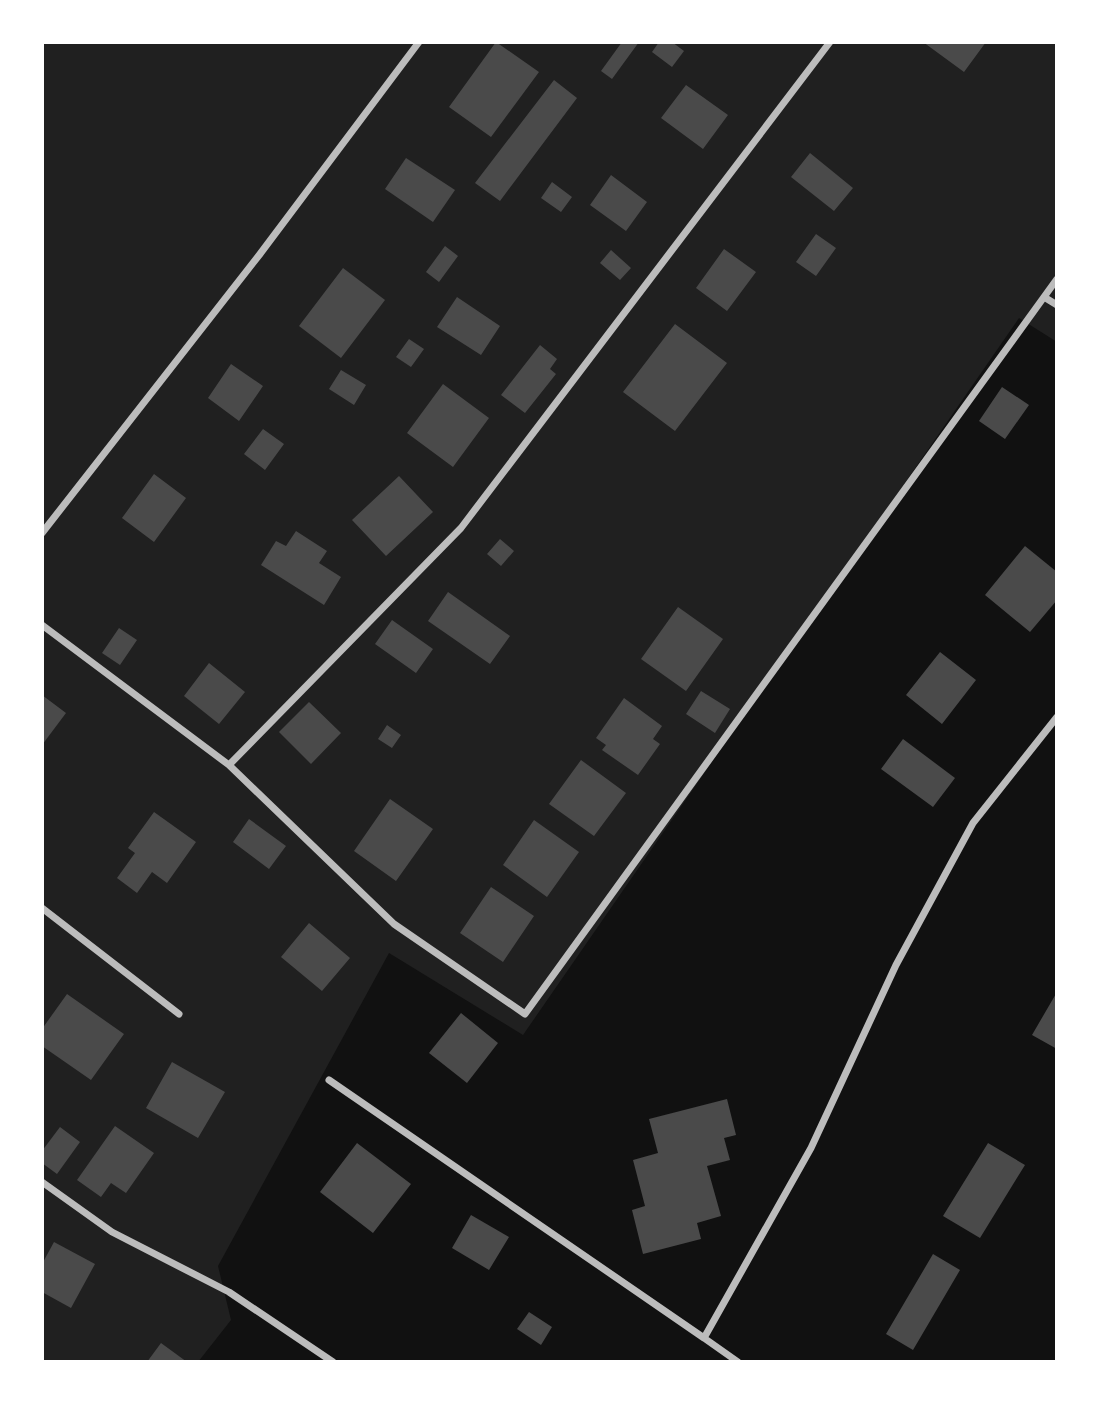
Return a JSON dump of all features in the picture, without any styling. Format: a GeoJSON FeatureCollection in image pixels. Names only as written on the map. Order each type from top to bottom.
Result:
{"type":"FeatureCollection","features":[{"type":"Feature","properties":{"kind":"street"},"geometry":{"type":"LineString","coordinates":[[42,533],[260,254],[419,42]]}},
{"type":"Feature","properties":{"kind":"street"},"geometry":{"type":"LineString","coordinates":[[229,765],[461,528],[830,42]]}},
{"type":"Feature","properties":{"kind":"street"},"geometry":{"type":"LineString","coordinates":[[42,625],[229,765],[394,924],[525,1014],[1057,279]]}},
{"type":"Feature","properties":{"kind":"street"},"geometry":{"type":"LineString","coordinates":[[1044,297],[1057,305]]}},
{"type":"Feature","properties":{"kind":"street"},"geometry":{"type":"LineString","coordinates":[[704,1338],[811,1148],[897,965],[973,823],[1057,717]]}},
{"type":"Feature","properties":{"kind":"street"},"geometry":{"type":"LineString","coordinates":[[42,908],[179,1014]]}},
{"type":"Feature","properties":{"kind":"street"},"geometry":{"type":"LineString","coordinates":[[328,1080],[738,1362]]}},
{"type":"Feature","properties":{"kind":"street"},"geometry":{"type":"LineString","coordinates":[[42,1182],[112,1231],[229,1292],[333,1362]]}},
{"type":"Feature","properties":{"kind":"shaded area"},"geometry":{"type":"Polygon","coordinates":[[[42,42],[1057,42],[1057,342],[1019,318],[523,1035],[389,953],[218,1266],[231,1320],[198,1362],[42,1362],[42,42]]]}},
{"type":"Feature","properties":{"kind":"building"},"geometry":{"type":"Polygon","coordinates":[[[496,42],[539,72],[491,137],[449,107],[496,42]]]}},
{"type":"Feature","properties":{"kind":"building"},"geometry":{"type":"Polygon","coordinates":[[[622,42],[639,42],[612,79],[601,71],[622,42]]]}},
{"type":"Feature","properties":{"kind":"building"},"geometry":{"type":"Polygon","coordinates":[[[659,42],[672,42],[684,51],[672,67],[652,52],[659,42]]]}},
{"type":"Feature","properties":{"kind":"building"},"geometry":{"type":"Polygon","coordinates":[[[923,42],[986,42],[964,72],[923,42]]]}},
{"type":"Feature","properties":{"kind":"building"},"geometry":{"type":"Polygon","coordinates":[[[554,80],[577,98],[500,201],[475,183],[554,80]]]}},
{"type":"Feature","properties":{"kind":"building"},"geometry":{"type":"Polygon","coordinates":[[[686,85],[728,115],[703,149],[661,118],[686,85]]]}},
{"type":"Feature","properties":{"kind":"building"},"geometry":{"type":"Polygon","coordinates":[[[810,153],[853,188],[834,211],[791,177],[810,153]]]}},
{"type":"Feature","properties":{"kind":"building"},"geometry":{"type":"Polygon","coordinates":[[[406,158],[455,190],[433,222],[385,189],[406,158]]]}},
{"type":"Feature","properties":{"kind":"building"},"geometry":{"type":"Polygon","coordinates":[[[611,175],[647,202],[626,231],[590,205],[611,175]]]}},
{"type":"Feature","properties":{"kind":"building"},"geometry":{"type":"Polygon","coordinates":[[[552,182],[572,197],[561,212],[541,198],[552,182]]]}},
{"type":"Feature","properties":{"kind":"building"},"geometry":{"type":"Polygon","coordinates":[[[816,234],[836,248],[816,276],[796,262],[816,234]]]}},
{"type":"Feature","properties":{"kind":"building"},"geometry":{"type":"Polygon","coordinates":[[[445,246],[458,256],[439,282],[426,272],[445,246]]]}},
{"type":"Feature","properties":{"kind":"building"},"geometry":{"type":"Polygon","coordinates":[[[724,249],[756,272],[727,311],[696,288],[724,249]]]}},
{"type":"Feature","properties":{"kind":"building"},"geometry":{"type":"Polygon","coordinates":[[[611,250],[631,268],[620,280],[600,263],[611,250]]]}},
{"type":"Feature","properties":{"kind":"building"},"geometry":{"type":"Polygon","coordinates":[[[343,268],[385,300],[341,358],[299,326],[343,268]]]}},
{"type":"Feature","properties":{"kind":"building"},"geometry":{"type":"Polygon","coordinates":[[[457,297],[500,326],[481,355],[437,327],[457,297]]]}},
{"type":"Feature","properties":{"kind":"building"},"geometry":{"type":"Polygon","coordinates":[[[675,324],[727,363],[675,431],[623,392],[675,324]]]}},
{"type":"Feature","properties":{"kind":"building"},"geometry":{"type":"Polygon","coordinates":[[[409,339],[424,349],[411,367],[396,357],[409,339]]]}},
{"type":"Feature","properties":{"kind":"building"},"geometry":{"type":"Polygon","coordinates":[[[540,345],[557,359],[550,369],[556,374],[525,413],[501,395],[540,345]]]}},
{"type":"Feature","properties":{"kind":"building"},"geometry":{"type":"Polygon","coordinates":[[[231,364],[263,386],[239,421],[208,398],[231,364]]]}},
{"type":"Feature","properties":{"kind":"building"},"geometry":{"type":"Polygon","coordinates":[[[341,370],[366,385],[354,405],[329,389],[341,370]]]}},
{"type":"Feature","properties":{"kind":"building"},"geometry":{"type":"Polygon","coordinates":[[[443,384],[489,418],[453,467],[407,433],[443,384]]]}},
{"type":"Feature","properties":{"kind":"building"},"geometry":{"type":"Polygon","coordinates":[[[1002,387],[1029,405],[1005,439],[979,421],[1002,387]]]}},
{"type":"Feature","properties":{"kind":"building"},"geometry":{"type":"Polygon","coordinates":[[[263,429],[284,444],[265,470],[244,454],[263,429]]]}},
{"type":"Feature","properties":{"kind":"building"},"geometry":{"type":"Polygon","coordinates":[[[154,474],[186,498],[154,542],[122,518],[154,474]]]}},
{"type":"Feature","properties":{"kind":"building"},"geometry":{"type":"Polygon","coordinates":[[[399,476],[433,512],[386,556],[352,520],[399,476]]]}},
{"type":"Feature","properties":{"kind":"building"},"geometry":{"type":"Polygon","coordinates":[[[296,531],[327,551],[319,563],[341,577],[324,605],[261,565],[276,541],[286,546],[296,531]]]}},
{"type":"Feature","properties":{"kind":"building"},"geometry":{"type":"Polygon","coordinates":[[[500,539],[514,551],[501,566],[487,554],[500,539]]]}},
{"type":"Feature","properties":{"kind":"building"},"geometry":{"type":"Polygon","coordinates":[[[1025,546],[1057,572],[1057,600],[1030,632],[985,595],[1025,546]]]}},
{"type":"Feature","properties":{"kind":"building"},"geometry":{"type":"Polygon","coordinates":[[[448,592],[510,636],[490,664],[428,621],[448,592]]]}},
{"type":"Feature","properties":{"kind":"building"},"geometry":{"type":"Polygon","coordinates":[[[678,607],[723,639],[686,691],[641,659],[678,607]]]}},
{"type":"Feature","properties":{"kind":"building"},"geometry":{"type":"Polygon","coordinates":[[[392,620],[433,649],[416,673],[375,644],[392,620]]]}},
{"type":"Feature","properties":{"kind":"building"},"geometry":{"type":"Polygon","coordinates":[[[119,628],[137,640],[120,665],[102,653],[119,628]]]}},
{"type":"Feature","properties":{"kind":"building"},"geometry":{"type":"Polygon","coordinates":[[[940,652],[976,680],[942,724],[906,695],[940,652]]]}},
{"type":"Feature","properties":{"kind":"building"},"geometry":{"type":"Polygon","coordinates":[[[209,663],[245,692],[219,724],[184,696],[209,663]]]}},
{"type":"Feature","properties":{"kind":"building"},"geometry":{"type":"Polygon","coordinates":[[[701,691],[730,709],[715,733],[686,714],[701,691]]]}},
{"type":"Feature","properties":{"kind":"building"},"geometry":{"type":"Polygon","coordinates":[[[42,695],[66,713],[42,745],[42,695]]]}},
{"type":"Feature","properties":{"kind":"building"},"geometry":{"type":"Polygon","coordinates":[[[624,698],[662,726],[653,739],[660,744],[638,775],[602,750],[606,745],[596,738],[624,698]]]}},
{"type":"Feature","properties":{"kind":"building"},"geometry":{"type":"Polygon","coordinates":[[[309,702],[341,733],[311,764],[279,732],[309,702]]]}},
{"type":"Feature","properties":{"kind":"building"},"geometry":{"type":"Polygon","coordinates":[[[387,725],[401,735],[392,748],[378,739],[387,725]]]}},
{"type":"Feature","properties":{"kind":"building"},"geometry":{"type":"Polygon","coordinates":[[[903,739],[955,778],[933,807],[881,769],[903,739]]]}},
{"type":"Feature","properties":{"kind":"building"},"geometry":{"type":"Polygon","coordinates":[[[581,760],[626,793],[594,836],[549,804],[581,760]]]}},
{"type":"Feature","properties":{"kind":"building"},"geometry":{"type":"Polygon","coordinates":[[[390,799],[433,829],[396,881],[354,851],[390,799]]]}},
{"type":"Feature","properties":{"kind":"building"},"geometry":{"type":"Polygon","coordinates":[[[154,812],[196,842],[167,883],[152,872],[137,893],[117,878],[135,853],[128,848],[154,812]]]}},
{"type":"Feature","properties":{"kind":"building"},"geometry":{"type":"Polygon","coordinates":[[[249,819],[286,846],[269,869],[233,842],[249,819]]]}},
{"type":"Feature","properties":{"kind":"building"},"geometry":{"type":"Polygon","coordinates":[[[534,820],[579,852],[547,897],[503,865],[534,820]]]}},
{"type":"Feature","properties":{"kind":"building"},"geometry":{"type":"Polygon","coordinates":[[[491,887],[534,916],[503,962],[460,933],[491,887]]]}},
{"type":"Feature","properties":{"kind":"building"},"geometry":{"type":"Polygon","coordinates":[[[309,923],[350,958],[322,991],[281,957],[309,923]]]}},
{"type":"Feature","properties":{"kind":"building"},"geometry":{"type":"Polygon","coordinates":[[[1057,992],[1057,1049],[1032,1035],[1057,992]]]}},
{"type":"Feature","properties":{"kind":"building"},"geometry":{"type":"Polygon","coordinates":[[[67,994],[124,1034],[91,1080],[42,1046],[42,1029],[67,994]]]}},
{"type":"Feature","properties":{"kind":"building"},"geometry":{"type":"Polygon","coordinates":[[[461,1013],[498,1043],[467,1083],[429,1053],[461,1013]]]}},
{"type":"Feature","properties":{"kind":"building"},"geometry":{"type":"Polygon","coordinates":[[[172,1062],[225,1092],[198,1138],[146,1108],[172,1062]]]}},
{"type":"Feature","properties":{"kind":"building"},"geometry":{"type":"Polygon","coordinates":[[[727,1099],[736,1135],[724,1138],[730,1160],[707,1166],[721,1216],[697,1223],[701,1239],[643,1254],[632,1210],[645,1206],[633,1160],[658,1153],[649,1119],[727,1099]]]}},
{"type":"Feature","properties":{"kind":"building"},"geometry":{"type":"Polygon","coordinates":[[[115,1126],[154,1153],[126,1193],[111,1183],[101,1197],[77,1180],[115,1126]]]}},
{"type":"Feature","properties":{"kind":"building"},"geometry":{"type":"Polygon","coordinates":[[[60,1127],[80,1142],[57,1174],[42,1163],[42,1151],[60,1127]]]}},
{"type":"Feature","properties":{"kind":"building"},"geometry":{"type":"Polygon","coordinates":[[[357,1143],[411,1184],[373,1233],[320,1192],[357,1143]]]}},
{"type":"Feature","properties":{"kind":"building"},"geometry":{"type":"Polygon","coordinates":[[[988,1143],[1025,1165],[980,1238],[943,1216],[988,1143]]]}},
{"type":"Feature","properties":{"kind":"building"},"geometry":{"type":"Polygon","coordinates":[[[471,1215],[509,1237],[489,1270],[452,1248],[471,1215]]]}},
{"type":"Feature","properties":{"kind":"building"},"geometry":{"type":"Polygon","coordinates":[[[54,1242],[95,1264],[71,1308],[42,1292],[42,1264],[54,1242]]]}},
{"type":"Feature","properties":{"kind":"building"},"geometry":{"type":"Polygon","coordinates":[[[933,1254],[960,1270],[913,1350],[886,1334],[933,1254]]]}},
{"type":"Feature","properties":{"kind":"building"},"geometry":{"type":"Polygon","coordinates":[[[529,1312],[552,1327],[541,1345],[517,1329],[529,1312]]]}},
{"type":"Feature","properties":{"kind":"building"},"geometry":{"type":"Polygon","coordinates":[[[161,1343],[187,1362],[147,1362],[161,1343]]]}}]}
